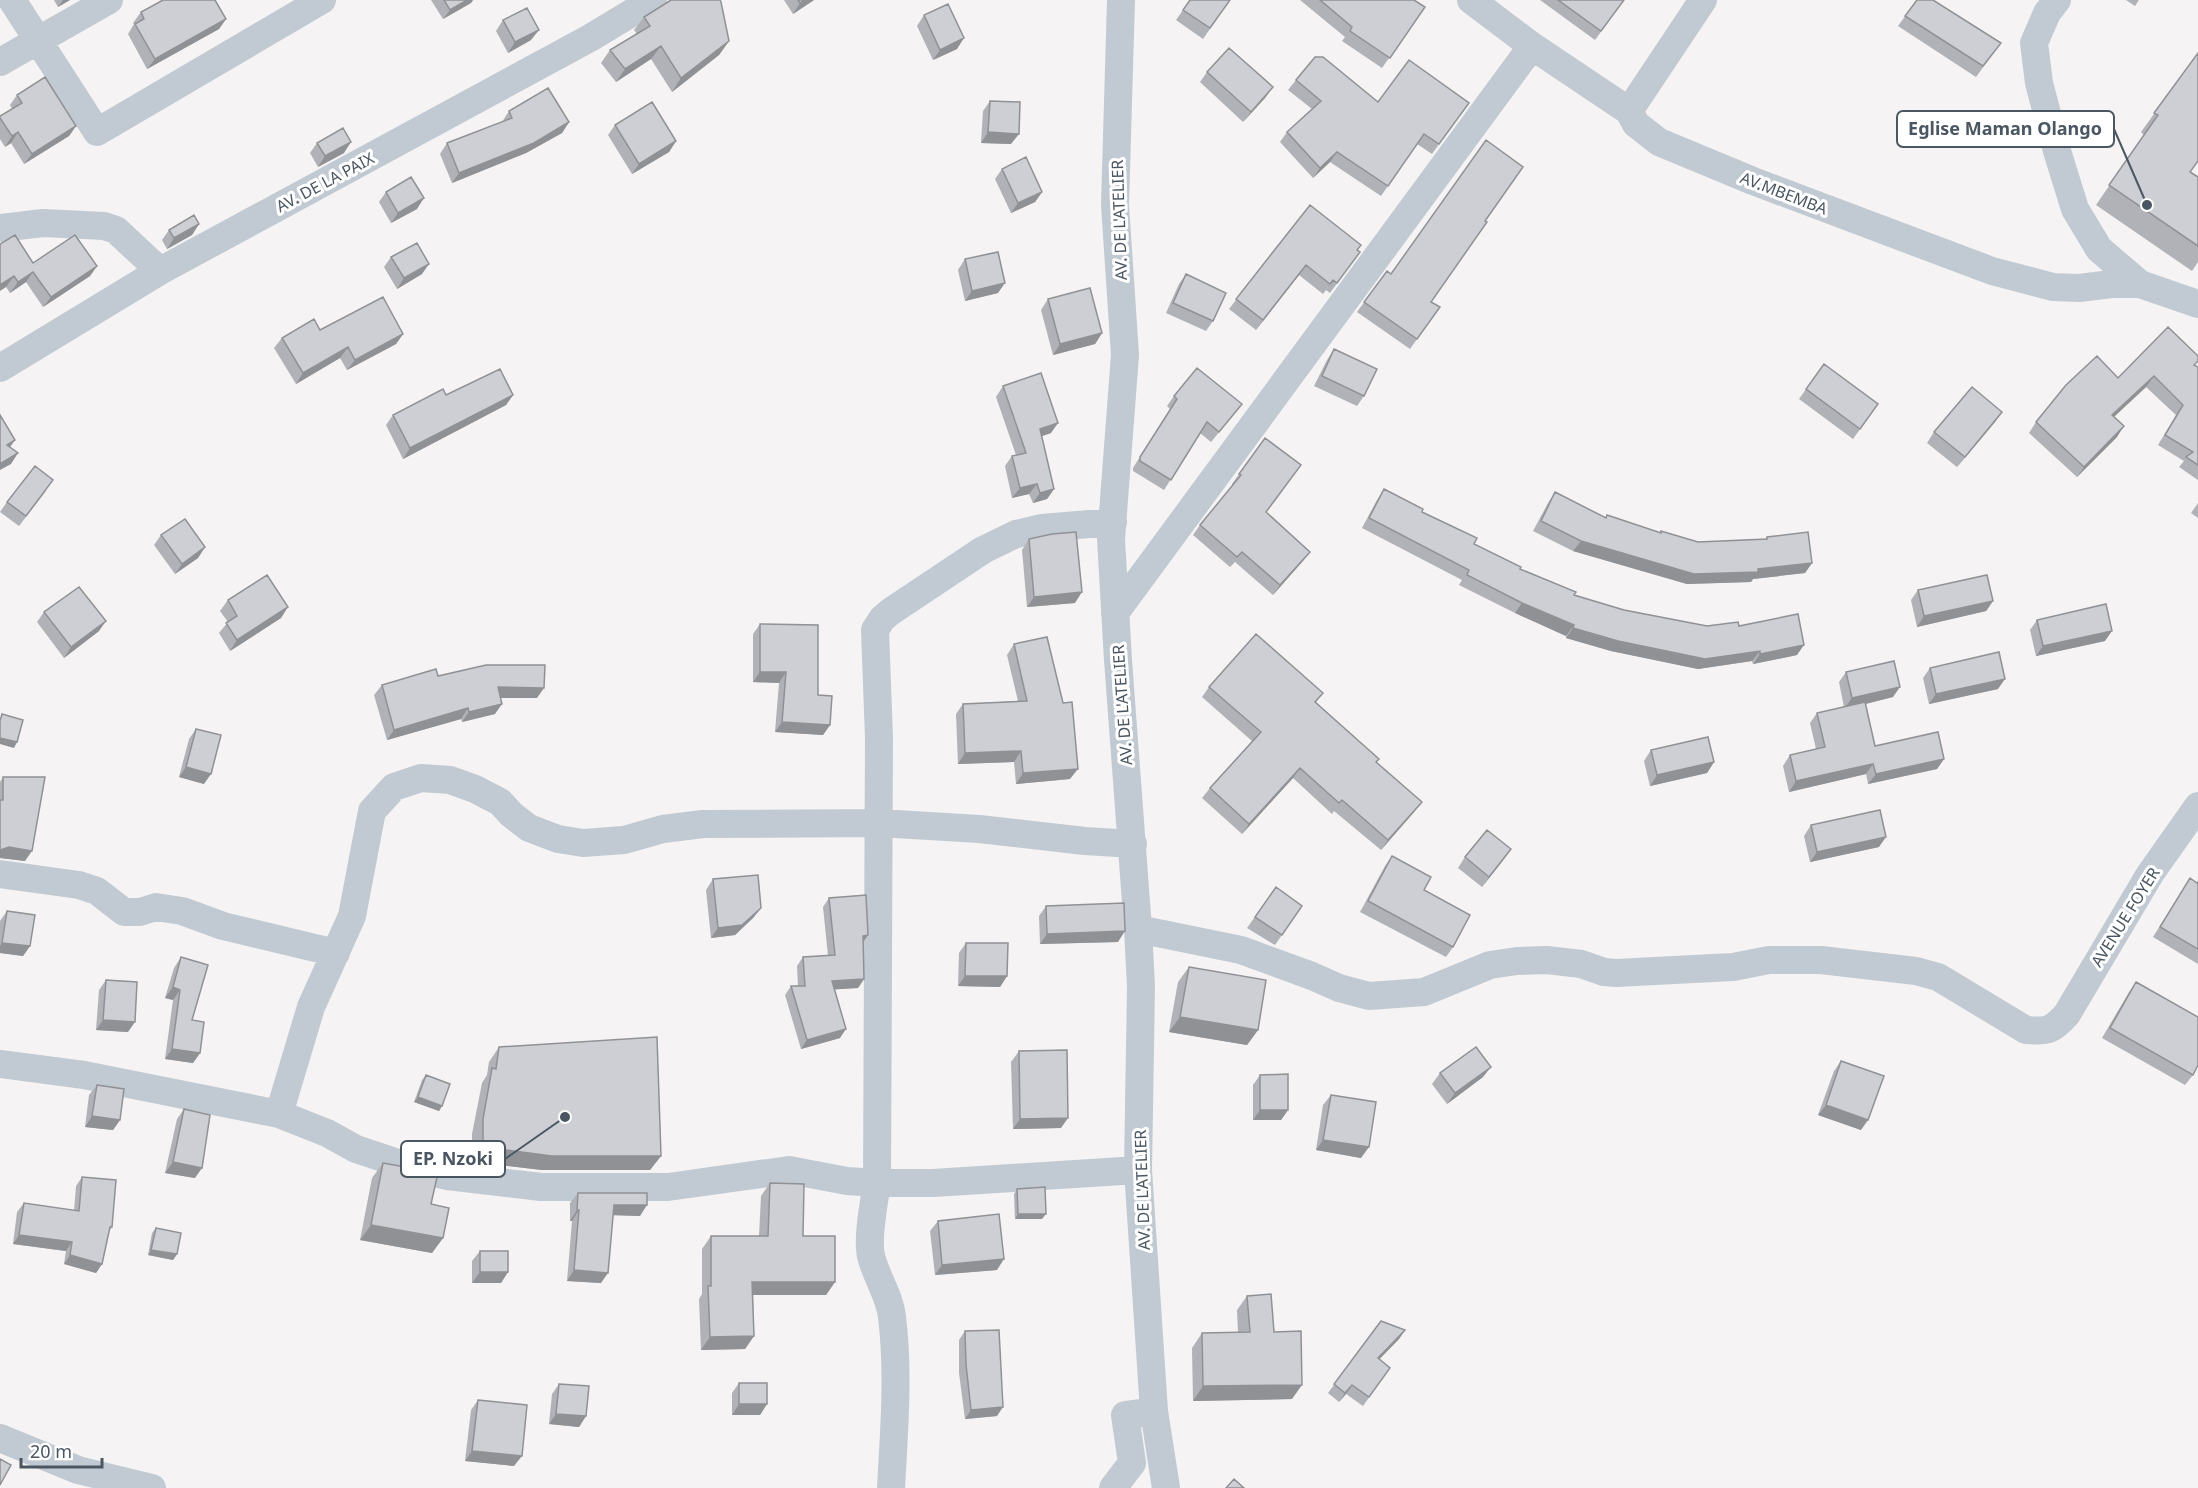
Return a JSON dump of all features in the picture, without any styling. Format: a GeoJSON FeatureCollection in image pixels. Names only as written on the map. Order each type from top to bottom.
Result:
{"type":"FeatureCollection","features":[{"type":"Feature","properties":{"kind":"street"},"geometry":{"type":"LineString","coordinates":[[12,0],[97,132],[322,0]]}},
{"type":"Feature","properties":{"kind":"street"},"geometry":{"type":"LineString","coordinates":[[0,62],[109,0]]}},
{"type":"Feature","properties":{"kind":"street","name":"AV. DE LA PAIX"},"geometry":{"type":"LineString","coordinates":[[0,368],[160,271],[590,38],[653,0]]}},
{"type":"Feature","properties":{"kind":"street","name":"AV. DE L'ATELIER"},"geometry":{"type":"LineString","coordinates":[[1121,0],[1115,206],[1125,355],[1111,539],[1141,986],[1138,1170],[1154,1411],[1166,1488]]}},
{"type":"Feature","properties":{"kind":"street","name":"AV.MBEMBA"},"geometry":{"type":"LineString","coordinates":[[1471,0],[1532,46],[1629,111],[1636,124],[1659,142],[1753,181],[1992,271],[2053,287],[2140,285]]}},
{"type":"Feature","properties":{"kind":"street"},"geometry":{"type":"LineString","coordinates":[[1629,111],[1703,0]]}},
{"type":"Feature","properties":{"kind":"street"},"geometry":{"type":"LineString","coordinates":[[2057,0],[2047,13],[2034,43],[2039,83],[2056,151],[2075,209],[2099,249],[2140,285],[2198,304]]}},
{"type":"Feature","properties":{"kind":"street"},"geometry":{"type":"LineString","coordinates":[[1115,613],[1532,46]]}},
{"type":"Feature","properties":{"kind":"street"},"geometry":{"type":"LineString","coordinates":[[0,228],[43,223],[104,226],[116,230],[160,271]]}},
{"type":"Feature","properties":{"kind":"street"},"geometry":{"type":"LineString","coordinates":[[891,1488],[895,1348],[892,1314],[871,1255],[872,1220],[877,1183],[879,738],[875,630],[882,619],[983,550],[1016,534],[1042,528],[1113,522]]}},
{"type":"Feature","properties":{"kind":"street"},"geometry":{"type":"LineString","coordinates":[[279,1114],[311,1007],[352,916],[372,811],[394,787],[421,778],[450,780],[475,789],[500,802],[529,828],[558,839],[583,843],[624,840],[663,829],[703,824],[879,824],[979,829],[1132,844]]}},
{"type":"Feature","properties":{"kind":"street","name":"AVENUE FOYER"},"geometry":{"type":"LineString","coordinates":[[1138,929],[1241,950],[1339,988],[1368,996],[1424,992],[1490,965],[1517,961],[1547,960],[1581,964],[1604,972],[1616,973],[1733,967],[1769,960],[1821,960],[1917,971],[1938,977],[2026,1030],[2038,1031],[2054,1029],[2067,1014],[2150,874],[2198,806]]}},
{"type":"Feature","properties":{"kind":"street"},"geometry":{"type":"LineString","coordinates":[[0,874],[79,885],[97,891],[123,912],[140,912],[156,908],[182,911],[223,926],[336,953]]}},
{"type":"Feature","properties":{"kind":"street"},"geometry":{"type":"LineString","coordinates":[[0,1064],[84,1075],[279,1114],[379,1157],[447,1176],[541,1187],[668,1187],[789,1170],[847,1181],[933,1183],[1138,1170]]}},
{"type":"Feature","properties":{"kind":"street"},"geometry":{"type":"LineString","coordinates":[[1113,1488],[1132,1463],[1125,1415],[1154,1411]]}},
{"type":"Feature","properties":{"kind":"street"},"geometry":{"type":"LineString","coordinates":[[0,1438],[78,1470],[152,1488]]}},
{"type":"Feature","properties":{"kind":"building"},"geometry":{"type":"Polygon","coordinates":[[[163,0],[215,0],[226,19],[155,59],[135,24],[144,19],[141,12],[163,0]]]}},
{"type":"Feature","properties":{"kind":"building"},"geometry":{"type":"Polygon","coordinates":[[[444,0],[467,0],[450,10],[444,0]]]}},
{"type":"Feature","properties":{"kind":"building"},"geometry":{"type":"Polygon","coordinates":[[[671,0],[720,0],[729,41],[681,78],[661,46],[625,69],[610,50],[650,26],[644,17],[671,0]]]}},
{"type":"Feature","properties":{"kind":"building"},"geometry":{"type":"Polygon","coordinates":[[[1190,0],[1230,0],[1210,28],[1183,10],[1190,0]]]}},
{"type":"Feature","properties":{"kind":"building"},"geometry":{"type":"Polygon","coordinates":[[[1320,0],[1414,0],[1425,7],[1390,58],[1350,31],[1352,27],[1320,0]]]}},
{"type":"Feature","properties":{"kind":"building"},"geometry":{"type":"Polygon","coordinates":[[[1558,0],[1624,0],[1601,31],[1558,0]]]}},
{"type":"Feature","properties":{"kind":"building"},"geometry":{"type":"Polygon","coordinates":[[[1917,0],[1933,0],[2001,43],[1983,66],[1905,16],[1917,0]]]}},
{"type":"Feature","properties":{"kind":"building"},"geometry":{"type":"Polygon","coordinates":[[[948,4],[964,38],[940,50],[924,15],[948,4]]]}},
{"type":"Feature","properties":{"kind":"building"},"geometry":{"type":"Polygon","coordinates":[[[527,8],[539,30],[515,42],[503,20],[527,8]]]}},
{"type":"Feature","properties":{"kind":"building"},"geometry":{"type":"Polygon","coordinates":[[[1229,48],[1273,87],[1251,112],[1207,72],[1229,48]]]}},
{"type":"Feature","properties":{"kind":"building"},"geometry":{"type":"Polygon","coordinates":[[[2198,53],[2198,161],[2190,172],[2198,177],[2198,246],[2109,185],[2158,115],[2154,113],[2198,53]]]}},
{"type":"Feature","properties":{"kind":"building"},"geometry":{"type":"Polygon","coordinates":[[[1315,57],[1323,57],[1378,102],[1409,60],[1469,103],[1439,144],[1424,134],[1388,186],[1337,152],[1320,168],[1287,132],[1321,101],[1296,80],[1315,57]]]}},
{"type":"Feature","properties":{"kind":"building"},"geometry":{"type":"Polygon","coordinates":[[[45,77],[76,126],[32,154],[18,132],[12,136],[0,116],[22,103],[17,95],[45,77]]]}},
{"type":"Feature","properties":{"kind":"building"},"geometry":{"type":"Polygon","coordinates":[[[548,88],[569,122],[534,143],[459,173],[447,143],[512,118],[509,111],[548,88]]]}},
{"type":"Feature","properties":{"kind":"building"},"geometry":{"type":"Polygon","coordinates":[[[990,101],[1020,102],[1019,134],[988,132],[990,101]]]}},
{"type":"Feature","properties":{"kind":"building"},"geometry":{"type":"Polygon","coordinates":[[[652,102],[676,141],[639,164],[615,125],[652,102]]]}},
{"type":"Feature","properties":{"kind":"building"},"geometry":{"type":"Polygon","coordinates":[[[343,128],[351,142],[325,156],[317,143],[343,128]]]}},
{"type":"Feature","properties":{"kind":"building"},"geometry":{"type":"Polygon","coordinates":[[[1486,140],[1523,167],[1431,302],[1440,307],[1417,339],[1364,302],[1387,271],[1391,274],[1486,140]]]}},
{"type":"Feature","properties":{"kind":"building"},"geometry":{"type":"Polygon","coordinates":[[[1026,157],[1042,192],[1018,203],[1002,169],[1026,157]]]}},
{"type":"Feature","properties":{"kind":"building"},"geometry":{"type":"Polygon","coordinates":[[[411,177],[424,198],[398,213],[386,192],[411,177]]]}},
{"type":"Feature","properties":{"kind":"building"},"geometry":{"type":"Polygon","coordinates":[[[1310,205],[1361,245],[1357,250],[1360,252],[1337,283],[1333,280],[1330,284],[1306,265],[1263,320],[1236,299],[1310,205]]]}},
{"type":"Feature","properties":{"kind":"building"},"geometry":{"type":"Polygon","coordinates":[[[194,215],[199,224],[174,238],[169,230],[194,215]]]}},
{"type":"Feature","properties":{"kind":"building"},"geometry":{"type":"Polygon","coordinates":[[[15,235],[33,263],[75,235],[97,266],[51,297],[33,272],[18,282],[14,276],[0,285],[0,244],[15,235]]]}},
{"type":"Feature","properties":{"kind":"building"},"geometry":{"type":"Polygon","coordinates":[[[417,243],[429,264],[404,278],[391,257],[417,243]]]}},
{"type":"Feature","properties":{"kind":"building"},"geometry":{"type":"Polygon","coordinates":[[[998,252],[1005,283],[972,291],[965,259],[998,252]]]}},
{"type":"Feature","properties":{"kind":"building"},"geometry":{"type":"Polygon","coordinates":[[[1186,274],[1226,293],[1213,321],[1173,303],[1186,274]]]}},
{"type":"Feature","properties":{"kind":"building"},"geometry":{"type":"Polygon","coordinates":[[[1090,288],[1102,333],[1060,344],[1048,299],[1090,288]]]}},
{"type":"Feature","properties":{"kind":"building"},"geometry":{"type":"Polygon","coordinates":[[[383,297],[403,334],[355,360],[348,347],[303,373],[282,338],[314,319],[320,330],[383,297]]]}},
{"type":"Feature","properties":{"kind":"building"},"geometry":{"type":"Polygon","coordinates":[[[2168,327],[2198,356],[2198,361],[2194,365],[2198,367],[2198,465],[2186,457],[2193,452],[2165,435],[2183,405],[2154,376],[2112,415],[2124,426],[2084,467],[2036,422],[2066,385],[2097,356],[2118,378],[2168,327]]]}},
{"type":"Feature","properties":{"kind":"building"},"geometry":{"type":"Polygon","coordinates":[[[1334,349],[1377,369],[1364,396],[1322,376],[1334,349]]]}},
{"type":"Feature","properties":{"kind":"building"},"geometry":{"type":"Polygon","coordinates":[[[1824,364],[1878,404],[1860,429],[1806,389],[1824,364]]]}},
{"type":"Feature","properties":{"kind":"building"},"geometry":{"type":"Polygon","coordinates":[[[1197,368],[1242,404],[1219,432],[1207,422],[1171,480],[1140,461],[1140,457],[1177,399],[1174,396],[1197,368]]]}},
{"type":"Feature","properties":{"kind":"building"},"geometry":{"type":"Polygon","coordinates":[[[500,369],[513,395],[410,448],[393,415],[443,389],[446,395],[500,369]]]}},
{"type":"Feature","properties":{"kind":"building"},"geometry":{"type":"Polygon","coordinates":[[[1041,373],[1058,423],[1040,429],[1054,489],[1040,493],[1037,484],[1020,488],[1012,456],[1026,453],[1003,386],[1041,373]]]}},
{"type":"Feature","properties":{"kind":"building"},"geometry":{"type":"Polygon","coordinates":[[[1972,387],[2002,412],[1965,457],[1934,432],[1972,387]]]}},
{"type":"Feature","properties":{"kind":"building"},"geometry":{"type":"Polygon","coordinates":[[[0,415],[15,440],[7,445],[18,453],[0,464],[0,415]]]}},
{"type":"Feature","properties":{"kind":"building"},"geometry":{"type":"Polygon","coordinates":[[[1265,438],[1301,465],[1266,512],[1310,552],[1280,585],[1242,552],[1237,557],[1200,525],[1241,475],[1239,474],[1265,438]]]}},
{"type":"Feature","properties":{"kind":"building"},"geometry":{"type":"Polygon","coordinates":[[[35,466],[53,480],[26,516],[7,502],[35,466]]]}},
{"type":"Feature","properties":{"kind":"building"},"geometry":{"type":"Polygon","coordinates":[[[1384,489],[1423,509],[1422,512],[1477,538],[1474,544],[1521,567],[1520,569],[1576,592],[1574,595],[1624,610],[1707,626],[1738,622],[1739,626],[1798,614],[1804,645],[1760,654],[1760,651],[1705,659],[1618,641],[1573,628],[1574,625],[1522,603],[1467,575],[1469,570],[1369,518],[1384,489]]]}},
{"type":"Feature","properties":{"kind":"building"},"geometry":{"type":"Polygon","coordinates":[[[1555,492],[1606,518],[1607,515],[1661,533],[1661,531],[1698,542],[1767,539],[1767,537],[1808,532],[1812,563],[1758,569],[1758,572],[1694,574],[1581,541],[1541,521],[1555,492]]]}},
{"type":"Feature","properties":{"kind":"building"},"geometry":{"type":"Polygon","coordinates":[[[185,519],[205,547],[182,564],[161,535],[185,519]]]}},
{"type":"Feature","properties":{"kind":"building"},"geometry":{"type":"Polygon","coordinates":[[[1076,532],[1082,592],[1034,597],[1029,539],[1076,532]]]}},
{"type":"Feature","properties":{"kind":"building"},"geometry":{"type":"Polygon","coordinates":[[[267,575],[288,607],[237,640],[226,623],[237,616],[228,600],[267,575]]]}},
{"type":"Feature","properties":{"kind":"building"},"geometry":{"type":"Polygon","coordinates":[[[1987,575],[1993,601],[1924,616],[1918,590],[1987,575]]]}},
{"type":"Feature","properties":{"kind":"building"},"geometry":{"type":"Polygon","coordinates":[[[79,587],[106,621],[71,647],[44,612],[79,587]]]}},
{"type":"Feature","properties":{"kind":"building"},"geometry":{"type":"Polygon","coordinates":[[[2106,604],[2112,631],[2043,646],[2037,620],[2106,604]]]}},
{"type":"Feature","properties":{"kind":"building"},"geometry":{"type":"Polygon","coordinates":[[[760,624],[818,625],[818,695],[832,696],[830,725],[782,722],[786,672],[760,672],[760,624]]]}},
{"type":"Feature","properties":{"kind":"building"},"geometry":{"type":"Polygon","coordinates":[[[1256,634],[1323,693],[1315,702],[1379,759],[1376,762],[1422,802],[1388,840],[1342,800],[1339,803],[1300,768],[1249,824],[1210,788],[1261,732],[1209,687],[1256,634]]]}},
{"type":"Feature","properties":{"kind":"building"},"geometry":{"type":"Polygon","coordinates":[[[1047,637],[1063,703],[1072,702],[1078,769],[1023,773],[1021,751],[965,753],[963,704],[1027,701],[1014,644],[1047,637]]]}},
{"type":"Feature","properties":{"kind":"building"},"geometry":{"type":"Polygon","coordinates":[[[1999,652],[2005,679],[1936,694],[1930,668],[1999,652]]]}},
{"type":"Feature","properties":{"kind":"building"},"geometry":{"type":"Polygon","coordinates":[[[1894,661],[1900,687],[1852,698],[1846,672],[1894,661]]]}},
{"type":"Feature","properties":{"kind":"building"},"geometry":{"type":"Polygon","coordinates":[[[486,665],[545,665],[544,688],[498,687],[502,704],[469,712],[468,708],[394,730],[382,685],[436,669],[438,676],[486,665]]]}},
{"type":"Feature","properties":{"kind":"building"},"geometry":{"type":"Polygon","coordinates":[[[1865,702],[1875,746],[1938,732],[1944,759],[1876,774],[1873,764],[1796,781],[1790,755],[1825,747],[1817,713],[1865,702]]]}},
{"type":"Feature","properties":{"kind":"building"},"geometry":{"type":"Polygon","coordinates":[[[2,714],[23,720],[17,742],[0,738],[2,714]]]}},
{"type":"Feature","properties":{"kind":"building"},"geometry":{"type":"Polygon","coordinates":[[[196,729],[221,735],[211,774],[186,767],[196,729]]]}},
{"type":"Feature","properties":{"kind":"building"},"geometry":{"type":"Polygon","coordinates":[[[1708,737],[1714,762],[1657,775],[1651,750],[1708,737]]]}},
{"type":"Feature","properties":{"kind":"building"},"geometry":{"type":"Polygon","coordinates":[[[3,777],[45,777],[32,851],[9,847],[0,850],[0,800],[3,800],[3,777]]]}},
{"type":"Feature","properties":{"kind":"building"},"geometry":{"type":"Polygon","coordinates":[[[1880,810],[1886,837],[1817,852],[1811,825],[1880,810]]]}},
{"type":"Feature","properties":{"kind":"building"},"geometry":{"type":"Polygon","coordinates":[[[1487,830],[1511,849],[1489,877],[1465,857],[1487,830]]]}},
{"type":"Feature","properties":{"kind":"building"},"geometry":{"type":"Polygon","coordinates":[[[1392,856],[1431,877],[1424,890],[1470,915],[1453,947],[1368,901],[1392,856]]]}},
{"type":"Feature","properties":{"kind":"building"},"geometry":{"type":"Polygon","coordinates":[[[758,875],[761,908],[742,925],[718,928],[713,879],[758,875]]]}},
{"type":"Feature","properties":{"kind":"building"},"geometry":{"type":"Polygon","coordinates":[[[2190,878],[2198,882],[2198,949],[2160,927],[2190,878]]]}},
{"type":"Feature","properties":{"kind":"building"},"geometry":{"type":"Polygon","coordinates":[[[1276,887],[1302,906],[1282,935],[1255,917],[1276,887]]]}},
{"type":"Feature","properties":{"kind":"building"},"geometry":{"type":"Polygon","coordinates":[[[866,895],[868,935],[863,936],[864,979],[832,981],[846,1029],[807,1040],[791,986],[805,986],[803,957],[835,955],[829,898],[866,895]]]}},
{"type":"Feature","properties":{"kind":"building"},"geometry":{"type":"Polygon","coordinates":[[[1124,903],[1125,931],[1047,934],[1046,906],[1124,903]]]}},
{"type":"Feature","properties":{"kind":"building"},"geometry":{"type":"Polygon","coordinates":[[[7,911],[35,915],[30,946],[2,943],[7,911]]]}},
{"type":"Feature","properties":{"kind":"building"},"geometry":{"type":"Polygon","coordinates":[[[966,943],[1008,943],[1007,976],[965,976],[966,943]]]}},
{"type":"Feature","properties":{"kind":"building"},"geometry":{"type":"Polygon","coordinates":[[[181,957],[208,965],[192,1020],[204,1022],[200,1053],[172,1049],[180,990],[173,987],[181,957]]]}},
{"type":"Feature","properties":{"kind":"building"},"geometry":{"type":"Polygon","coordinates":[[[1189,967],[1266,980],[1258,1030],[1180,1017],[1189,967]]]}},
{"type":"Feature","properties":{"kind":"building"},"geometry":{"type":"Polygon","coordinates":[[[106,980],[137,982],[135,1022],[103,1020],[106,980]]]}},
{"type":"Feature","properties":{"kind":"building"},"geometry":{"type":"Polygon","coordinates":[[[2136,982],[2198,1017],[2198,1065],[2193,1075],[2110,1028],[2136,982]]]}},
{"type":"Feature","properties":{"kind":"building"},"geometry":{"type":"Polygon","coordinates":[[[657,1037],[661,1156],[552,1156],[483,1147],[483,1119],[492,1068],[496,1069],[499,1047],[657,1037]]]}},
{"type":"Feature","properties":{"kind":"building"},"geometry":{"type":"Polygon","coordinates":[[[1476,1047],[1491,1067],[1455,1093],[1440,1073],[1476,1047]]]}},
{"type":"Feature","properties":{"kind":"building"},"geometry":{"type":"Polygon","coordinates":[[[1067,1050],[1068,1118],[1020,1119],[1019,1051],[1067,1050]]]}},
{"type":"Feature","properties":{"kind":"building"},"geometry":{"type":"Polygon","coordinates":[[[1841,1061],[1884,1076],[1868,1120],[1826,1105],[1841,1061]]]}},
{"type":"Feature","properties":{"kind":"building"},"geometry":{"type":"Polygon","coordinates":[[[1288,1074],[1288,1110],[1260,1110],[1260,1075],[1288,1074]]]}},
{"type":"Feature","properties":{"kind":"building"},"geometry":{"type":"Polygon","coordinates":[[[426,1075],[450,1084],[442,1106],[418,1097],[426,1075]]]}},
{"type":"Feature","properties":{"kind":"building"},"geometry":{"type":"Polygon","coordinates":[[[97,1085],[124,1089],[120,1120],[92,1116],[97,1085]]]}},
{"type":"Feature","properties":{"kind":"building"},"geometry":{"type":"Polygon","coordinates":[[[1331,1095],[1376,1102],[1369,1147],[1323,1140],[1331,1095]]]}},
{"type":"Feature","properties":{"kind":"building"},"geometry":{"type":"Polygon","coordinates":[[[184,1109],[210,1115],[202,1168],[173,1162],[184,1109]]]}},
{"type":"Feature","properties":{"kind":"building"},"geometry":{"type":"Polygon","coordinates":[[[383,1163],[438,1173],[431,1204],[449,1208],[443,1238],[371,1225],[383,1163]]]}},
{"type":"Feature","properties":{"kind":"building"},"geometry":{"type":"Polygon","coordinates":[[[82,1177],[116,1180],[112,1227],[110,1227],[102,1264],[70,1255],[72,1242],[19,1235],[24,1203],[79,1211],[82,1177]]]}},
{"type":"Feature","properties":{"kind":"building"},"geometry":{"type":"Polygon","coordinates":[[[770,1183],[804,1184],[803,1236],[835,1236],[835,1282],[752,1282],[754,1336],[710,1337],[708,1286],[711,1286],[711,1236],[768,1236],[770,1183]]]}},
{"type":"Feature","properties":{"kind":"building"},"geometry":{"type":"Polygon","coordinates":[[[1045,1187],[1046,1214],[1018,1214],[1017,1189],[1045,1187]]]}},
{"type":"Feature","properties":{"kind":"building"},"geometry":{"type":"Polygon","coordinates":[[[578,1193],[647,1193],[647,1205],[614,1205],[608,1273],[574,1270],[579,1210],[577,1210],[578,1193]]]}},
{"type":"Feature","properties":{"kind":"building"},"geometry":{"type":"Polygon","coordinates":[[[999,1214],[1004,1259],[942,1265],[938,1221],[999,1214]]]}},
{"type":"Feature","properties":{"kind":"building"},"geometry":{"type":"Polygon","coordinates":[[[156,1228],[181,1233],[177,1254],[151,1250],[156,1228]]]}},
{"type":"Feature","properties":{"kind":"building"},"geometry":{"type":"Polygon","coordinates":[[[480,1251],[508,1251],[508,1272],[480,1272],[480,1251]]]}},
{"type":"Feature","properties":{"kind":"building"},"geometry":{"type":"Polygon","coordinates":[[[1271,1294],[1274,1332],[1301,1331],[1302,1385],[1203,1386],[1202,1333],[1250,1332],[1247,1296],[1271,1294]]]}},
{"type":"Feature","properties":{"kind":"building"},"geometry":{"type":"Polygon","coordinates":[[[1381,1321],[1405,1330],[1378,1358],[1390,1368],[1369,1397],[1352,1385],[1345,1393],[1334,1384],[1381,1321]]]}},
{"type":"Feature","properties":{"kind":"building"},"geometry":{"type":"Polygon","coordinates":[[[999,1330],[1003,1407],[971,1410],[965,1331],[999,1330]]]}},
{"type":"Feature","properties":{"kind":"building"},"geometry":{"type":"Polygon","coordinates":[[[739,1383],[767,1383],[767,1404],[739,1404],[739,1383]]]}},
{"type":"Feature","properties":{"kind":"building"},"geometry":{"type":"Polygon","coordinates":[[[559,1384],[589,1386],[586,1416],[556,1414],[559,1384]]]}},
{"type":"Feature","properties":{"kind":"building"},"geometry":{"type":"Polygon","coordinates":[[[478,1400],[527,1405],[522,1456],[472,1451],[478,1400]]]}},
{"type":"Feature","properties":{"kind":"building"},"geometry":{"type":"Polygon","coordinates":[[[0,1459],[11,1465],[0,1485],[0,1459]]]}},
{"type":"Feature","properties":{"kind":"building"},"geometry":{"type":"Polygon","coordinates":[[[1234,1479],[1244,1488],[1226,1488],[1234,1479]]]}},
{"type":"Feature","properties":{"kind":"place","name":"Eglise Maman Olango"},"geometry":{"type":"Point","coordinates":[2147,205]}},
{"type":"Feature","properties":{"kind":"place","name":"EP. Nzoki"},"geometry":{"type":"Point","coordinates":[565,1117]}}]}
